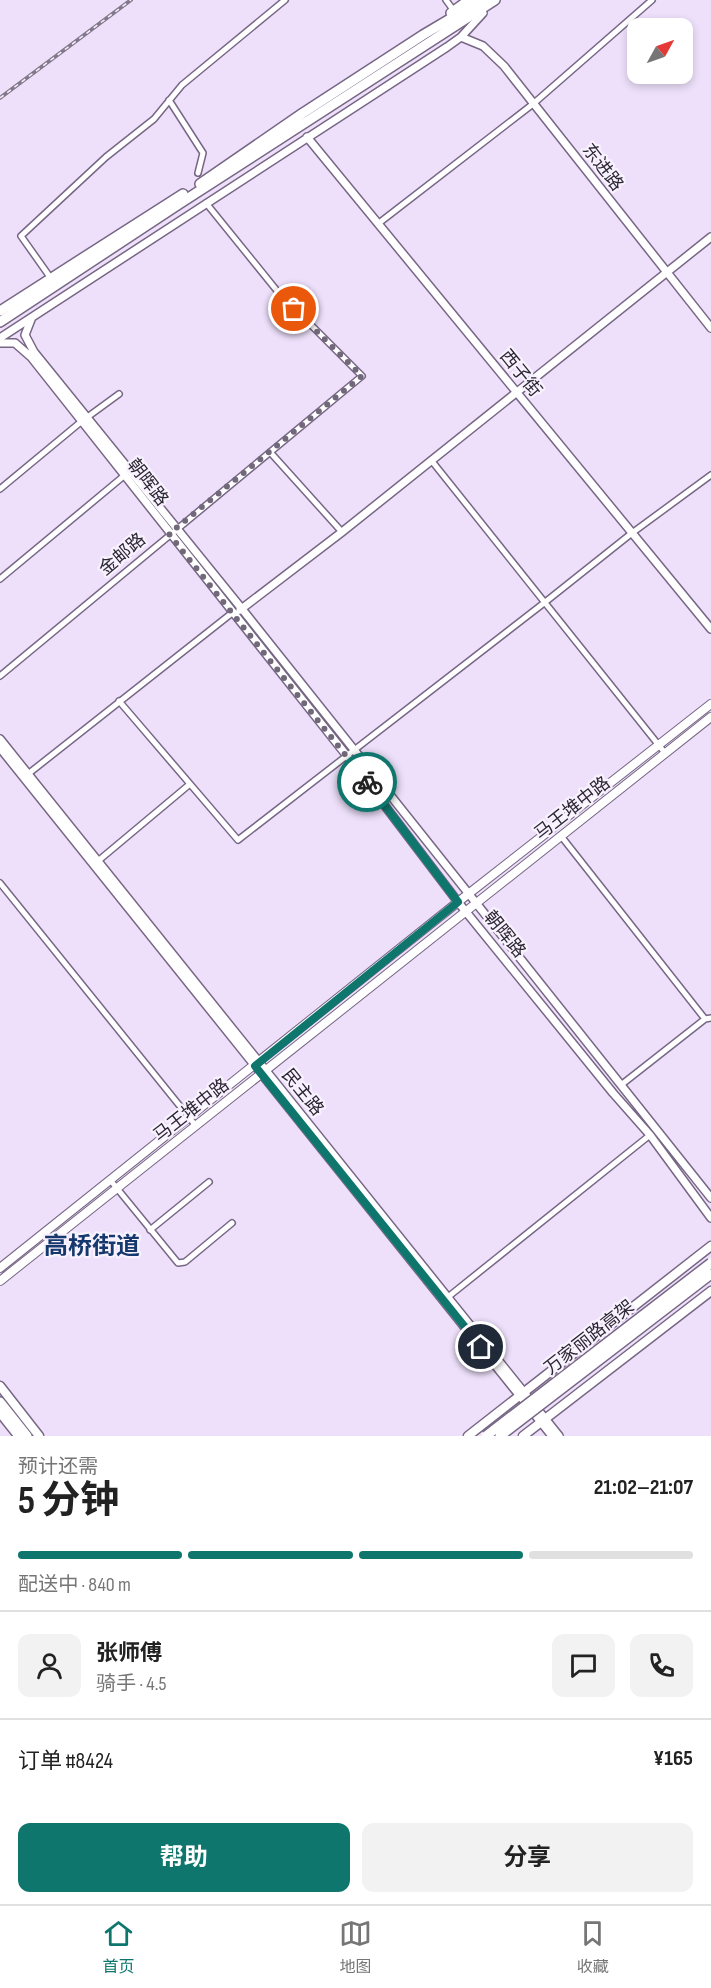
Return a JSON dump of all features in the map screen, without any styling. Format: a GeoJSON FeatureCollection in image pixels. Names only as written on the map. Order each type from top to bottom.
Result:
{"type":"FeatureCollection","features":[{"type":"Feature","properties":{"kind":"highway"},"geometry":{"type":"LineString","coordinates":[[462,13],[469,0]]}},
{"type":"Feature","properties":{"kind":"highway"},"geometry":{"type":"LineString","coordinates":[[0,311],[199,184],[303,113],[482,0]]}},
{"type":"Feature","properties":{"kind":"highway"},"geometry":{"type":"LineString","coordinates":[[0,322],[462,13],[495,0]]}},
{"type":"Feature","properties":{"kind":"highway"},"geometry":{"type":"LineString","coordinates":[[425,38],[483,12],[503,0]]}},
{"type":"Feature","properties":{"kind":"highway","name":"万家丽路高架"},"geometry":{"type":"LineString","coordinates":[[486,1436],[711,1263]]}},
{"type":"Feature","properties":{"kind":"highway","name":"万家丽路高架"},"geometry":{"type":"LineString","coordinates":[[500,1436],[711,1274]]}},
{"type":"Feature","properties":{"kind":"highway"},"geometry":{"type":"LineString","coordinates":[[0,1402],[27,1436]]}},
{"type":"Feature","properties":{"kind":"highway"},"geometry":{"type":"LineString","coordinates":[[0,1412],[19,1436]]}},
{"type":"Feature","properties":{"kind":"main road","name":"马王堆中路"},"geometry":{"type":"LineString","coordinates":[[0,1268],[468,894],[711,704]]}},
{"type":"Feature","properties":{"kind":"main road","name":"马王堆中路"},"geometry":{"type":"LineString","coordinates":[[0,1281],[711,717]]}},
{"type":"Feature","properties":{"kind":"main road"},"geometry":{"type":"LineString","coordinates":[[468,1436],[711,1246]]}},
{"type":"Feature","properties":{"kind":"main road"},"geometry":{"type":"LineString","coordinates":[[523,1436],[711,1291]]}},
{"type":"Feature","properties":{"kind":"main road"},"geometry":{"type":"LineString","coordinates":[[0,1386],[39,1436]]}},
{"type":"Feature","properties":{"kind":"street"},"geometry":{"type":"LineString","coordinates":[[50,278],[21,236],[106,157],[154,119],[182,85],[285,0]]}},
{"type":"Feature","properties":{"kind":"street"},"geometry":{"type":"LineString","coordinates":[[447,0],[462,13]]}},
{"type":"Feature","properties":{"kind":"street"},"geometry":{"type":"LineString","coordinates":[[379,223],[533,104],[652,0]]}},
{"type":"Feature","properties":{"kind":"street"},"geometry":{"type":"LineString","coordinates":[[0,338],[461,37],[483,12]]}},
{"type":"Feature","properties":{"kind":"street","name":"东进路"},"geometry":{"type":"LineString","coordinates":[[461,37],[483,46],[504,66],[711,328]]}},
{"type":"Feature","properties":{"kind":"street"},"geometry":{"type":"LineString","coordinates":[[170,100],[203,153],[198,173]]}},
{"type":"Feature","properties":{"kind":"street","name":"西子街"},"geometry":{"type":"LineString","coordinates":[[308,137],[711,629]]}},
{"type":"Feature","properties":{"kind":"street","name":"金邮路"},"geometry":{"type":"LineString","coordinates":[[0,676],[172,531],[362,376],[278,292],[206,203]]}},
{"type":"Feature","properties":{"kind":"street"},"geometry":{"type":"LineString","coordinates":[[28,774],[232,613],[242,609],[342,532],[711,237]]}},
{"type":"Feature","properties":{"kind":"street","name":"朝晖路"},"geometry":{"type":"LineString","coordinates":[[32,317],[25,335],[34,352],[232,613],[468,894],[711,1198]]}},
{"type":"Feature","properties":{"kind":"street","name":"朝晖路"},"geometry":{"type":"LineString","coordinates":[[0,343],[15,343],[31,357],[85,419],[125,476],[242,609],[458,902],[613,1093],[650,1135],[711,1218]]}},
{"type":"Feature","properties":{"kind":"street"},"geometry":{"type":"LineString","coordinates":[[0,489],[119,394]]}},
{"type":"Feature","properties":{"kind":"street"},"geometry":{"type":"LineString","coordinates":[[270,452],[342,532]]}},
{"type":"Feature","properties":{"kind":"street"},"geometry":{"type":"LineString","coordinates":[[431,460],[665,753]]}},
{"type":"Feature","properties":{"kind":"street"},"geometry":{"type":"LineString","coordinates":[[119,701],[238,840],[632,532],[711,475]]}},
{"type":"Feature","properties":{"kind":"street"},"geometry":{"type":"LineString","coordinates":[[0,579],[125,476]]}},
{"type":"Feature","properties":{"kind":"street","name":"民主路"},"geometry":{"type":"LineString","coordinates":[[0,739],[257,1064]]}},
{"type":"Feature","properties":{"kind":"street","name":"民主路"},"geometry":{"type":"LineString","coordinates":[[0,748],[448,1297],[522,1394]]}},
{"type":"Feature","properties":{"kind":"street"},"geometry":{"type":"LineString","coordinates":[[98,861],[190,784]]}},
{"type":"Feature","properties":{"kind":"street"},"geometry":{"type":"LineString","coordinates":[[561,836],[708,1018],[621,1085]]}},
{"type":"Feature","properties":{"kind":"street"},"geometry":{"type":"LineString","coordinates":[[0,883],[196,1126]]}},
{"type":"Feature","properties":{"kind":"street","name":"民主路"},"geometry":{"type":"LineString","coordinates":[[264,1072],[543,1420],[559,1436]]}},
{"type":"Feature","properties":{"kind":"street"},"geometry":{"type":"LineString","coordinates":[[448,1297],[650,1135]]}},
{"type":"Feature","properties":{"kind":"street"},"geometry":{"type":"LineString","coordinates":[[111,1181],[173,1259],[181,1263],[232,1224]]}},
{"type":"Feature","properties":{"kind":"street"},"geometry":{"type":"LineString","coordinates":[[150,1230],[209,1182]]}},
{"type":"Feature","properties":{"kind":"street","name":"民主路"},"geometry":{"type":"LineString","coordinates":[[543,1420],[552,1436]]}},
{"type":"Feature","properties":{"kind":"railway"},"geometry":{"type":"LineString","coordinates":[[0,98],[131,0]]}},
{"type":"Feature","properties":{"kind":"way so far"},"geometry":{"type":"LineString","coordinates":[[294,309],[362,376],[169,534],[367,782]]}},
{"type":"Feature","properties":{"kind":"district","name":"高桥街道"},"geometry":{"type":"Point","coordinates":[92,1246]}},
{"type":"Feature","properties":{"kind":"route"},"geometry":{"type":"LineString","coordinates":[[367,782],[458,902],[255,1066],[481,1347]]}}]}
